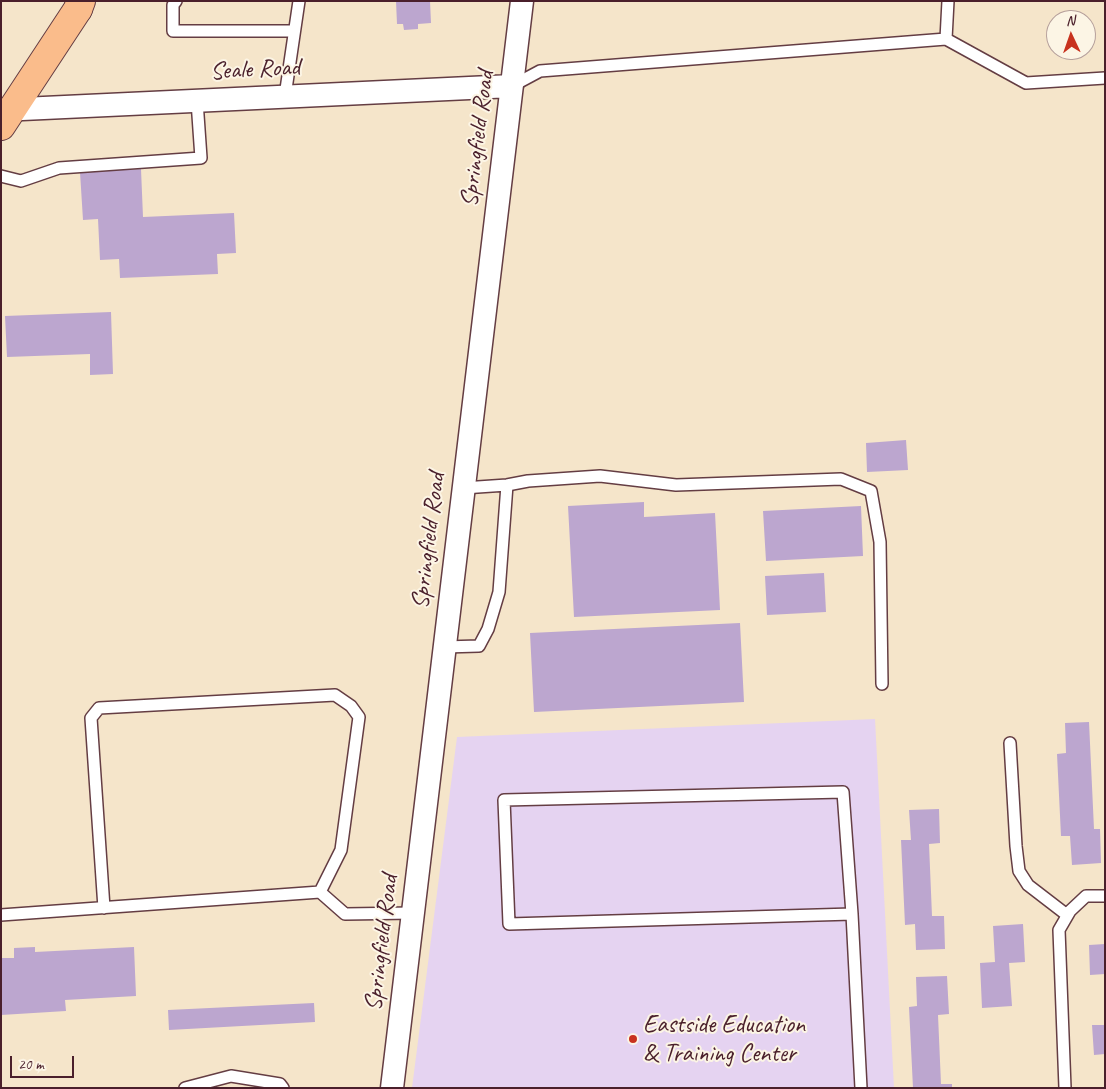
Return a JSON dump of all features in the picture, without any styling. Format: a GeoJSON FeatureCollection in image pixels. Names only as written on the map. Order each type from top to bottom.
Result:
{"type":"FeatureCollection","features":[{"type":"Feature","properties":{"kind":"main road"},"geometry":{"type":"LineString","coordinates":[[5,115],[79,5]]}},
{"type":"Feature","properties":{"kind":"street","name":"Springfield Road"},"geometry":{"type":"LineString","coordinates":[[392,1088],[522,1]]}},
{"type":"Feature","properties":{"kind":"street","name":"Seale Road"},"geometry":{"type":"LineString","coordinates":[[5,115],[197,101],[512,86]]}},
{"type":"Feature","properties":{"kind":"lane"},"geometry":{"type":"LineString","coordinates":[[176,1],[173,5],[173,30],[294,31]]}},
{"type":"Feature","properties":{"kind":"lane"},"geometry":{"type":"LineString","coordinates":[[285,96],[299,1]]}},
{"type":"Feature","properties":{"kind":"lane"},"geometry":{"type":"LineString","coordinates":[[946,38],[948,1]]}},
{"type":"Feature","properties":{"kind":"lane"},"geometry":{"type":"LineString","coordinates":[[512,86],[540,71],[946,38],[1026,82],[1105,78]]}},
{"type":"Feature","properties":{"kind":"lane"},"geometry":{"type":"LineString","coordinates":[[1,176],[21,181],[59,168],[201,158],[197,101]]}},
{"type":"Feature","properties":{"kind":"lane"},"geometry":{"type":"LineString","coordinates":[[464,488],[600,476],[676,485],[841,479],[871,492],[880,542],[882,684]]}},
{"type":"Feature","properties":{"kind":"lane"},"geometry":{"type":"LineString","coordinates":[[444,647],[480,646],[488,629],[499,592],[507,485]]}},
{"type":"Feature","properties":{"kind":"lane"},"geometry":{"type":"LineString","coordinates":[[104,908],[91,718],[99,708],[335,695],[351,706],[359,717],[341,850],[320,892]]}},
{"type":"Feature","properties":{"kind":"lane"},"geometry":{"type":"LineString","coordinates":[[1010,743],[1019,871],[1028,886],[1067,915]]}},
{"type":"Feature","properties":{"kind":"lane"},"geometry":{"type":"LineString","coordinates":[[852,914],[509,924],[504,800],[843,792],[852,914],[861,1088]]}},
{"type":"Feature","properties":{"kind":"lane"},"geometry":{"type":"LineString","coordinates":[[1,915],[320,892],[345,914],[413,913]]}},
{"type":"Feature","properties":{"kind":"lane"},"geometry":{"type":"LineString","coordinates":[[1065,1088],[1059,930],[1070,911],[1086,896],[1105,896]]}},
{"type":"Feature","properties":{"kind":"lane"},"geometry":{"type":"LineString","coordinates":[[185,1088],[231,1076],[280,1084],[283,1088]]}},
{"type":"Feature","properties":{"kind":"shaded area"},"geometry":{"type":"Polygon","coordinates":[[[875,719],[894,1088],[412,1088],[457,737],[875,719]]]}},
{"type":"Feature","properties":{"kind":"building"},"geometry":{"type":"Polygon","coordinates":[[[396,1],[430,1],[431,23],[418,24],[418,29],[404,30],[403,24],[397,24],[396,1]]]}},
{"type":"Feature","properties":{"kind":"building"},"geometry":{"type":"Polygon","coordinates":[[[141,169],[143,217],[234,213],[236,253],[217,254],[218,274],[120,278],[119,259],[100,260],[98,219],[83,220],[80,172],[141,169]]]}},
{"type":"Feature","properties":{"kind":"building"},"geometry":{"type":"Polygon","coordinates":[[[111,312],[113,374],[90,375],[90,354],[7,357],[5,316],[111,312]]]}},
{"type":"Feature","properties":{"kind":"building"},"geometry":{"type":"Polygon","coordinates":[[[906,440],[908,470],[867,472],[866,443],[906,440]]]}},
{"type":"Feature","properties":{"kind":"building"},"geometry":{"type":"Polygon","coordinates":[[[644,502],[644,517],[715,513],[720,610],[574,617],[568,506],[644,502]]]}},
{"type":"Feature","properties":{"kind":"building"},"geometry":{"type":"Polygon","coordinates":[[[861,506],[863,556],[766,561],[763,511],[861,506]]]}},
{"type":"Feature","properties":{"kind":"building"},"geometry":{"type":"Polygon","coordinates":[[[824,573],[826,612],[767,615],[765,576],[824,573]]]}},
{"type":"Feature","properties":{"kind":"building"},"geometry":{"type":"Polygon","coordinates":[[[740,623],[744,702],[534,712],[530,633],[740,623]]]}},
{"type":"Feature","properties":{"kind":"building"},"geometry":{"type":"Polygon","coordinates":[[[1089,722],[1094,829],[1100,829],[1101,863],[1072,865],[1070,836],[1061,836],[1057,754],[1066,753],[1065,723],[1089,722]]]}},
{"type":"Feature","properties":{"kind":"building"},"geometry":{"type":"Polygon","coordinates":[[[939,809],[940,843],[929,844],[932,916],[944,916],[945,949],[916,950],[915,924],[905,925],[901,840],[911,840],[909,810],[939,809]]]}},
{"type":"Feature","properties":{"kind":"building"},"geometry":{"type":"Polygon","coordinates":[[[1023,924],[1025,962],[1009,963],[1012,1006],[982,1008],[980,963],[995,962],[993,926],[1023,924]]]}},
{"type":"Feature","properties":{"kind":"building"},"geometry":{"type":"Polygon","coordinates":[[[1105,944],[1105,974],[1090,975],[1089,945],[1105,944]]]}},
{"type":"Feature","properties":{"kind":"building"},"geometry":{"type":"Polygon","coordinates":[[[35,947],[35,952],[134,947],[136,996],[65,1000],[66,1011],[1,1015],[1,958],[14,958],[14,948],[35,947]]]}},
{"type":"Feature","properties":{"kind":"building"},"geometry":{"type":"Polygon","coordinates":[[[947,976],[949,1014],[938,1015],[941,1084],[952,1084],[952,1088],[913,1088],[909,1007],[917,1006],[916,977],[947,976]]]}},
{"type":"Feature","properties":{"kind":"building"},"geometry":{"type":"Polygon","coordinates":[[[314,1003],[315,1022],[169,1030],[168,1010],[314,1003]]]}},
{"type":"Feature","properties":{"kind":"building"},"geometry":{"type":"Polygon","coordinates":[[[1092,1025],[1105,1025],[1105,1054],[1094,1055],[1092,1025]]]}},
{"type":"Feature","properties":{"kind":"place","name":"Eastside Education & Training Center"},"geometry":{"type":"Point","coordinates":[633,1039]}}]}
